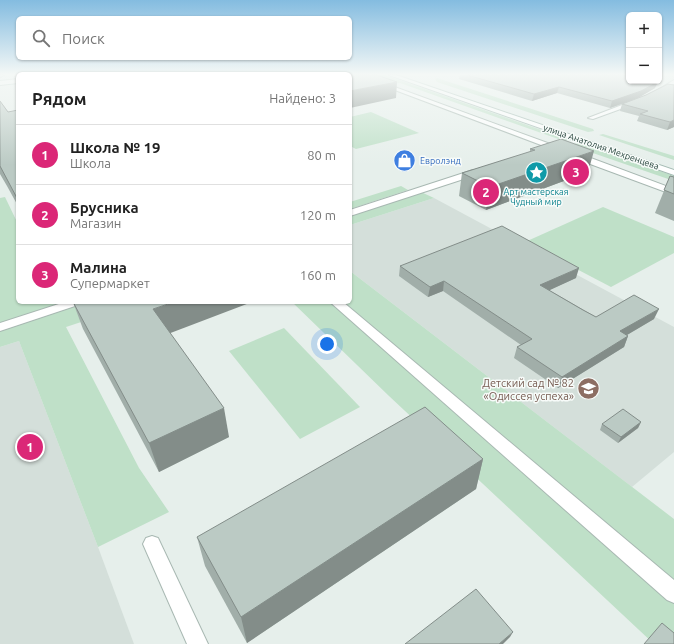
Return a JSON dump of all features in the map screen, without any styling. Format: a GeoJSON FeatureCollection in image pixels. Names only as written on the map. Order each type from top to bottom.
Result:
{"type":"FeatureCollection","features":[{"type":"Feature","properties":{"kind":"street","name":"улица Анатолия Мехренцева"},"geometry":{"type":"LineString","coordinates":[[443,105],[674,192]]}},
{"type":"Feature","properties":{"kind":"street","name":"улица Анатолия Мехренцева"},"geometry":{"type":"LineString","coordinates":[[478,105],[674,173]]}},
{"type":"Feature","properties":{"kind":"street","name":"улица Анатолия Мехренцева"},"geometry":{"type":"LineString","coordinates":[[494,105],[674,166]]}},
{"type":"Feature","properties":{"kind":"street"},"geometry":{"type":"LineString","coordinates":[[591,118],[627,105]]}},
{"type":"Feature","properties":{"kind":"street"},"geometry":{"type":"LineString","coordinates":[[352,212],[484,169]]}},
{"type":"Feature","properties":{"kind":"street"},"geometry":{"type":"LineString","coordinates":[[0,327],[71,304]]}},
{"type":"Feature","properties":{"kind":"street"},"geometry":{"type":"LineString","coordinates":[[338,304],[674,593]]}},
{"type":"Feature","properties":{"kind":"street"},"geometry":{"type":"LineString","coordinates":[[152,544],[198,644]]}},
{"type":"Feature","properties":{"kind":"shaded area","name":"Детский сад № 82 «Одиссея успеха»"},"geometry":{"type":"Polygon","coordinates":[[[434,198],[674,327],[674,452],[632,487],[352,273],[352,224],[434,198]]]}},
{"type":"Feature","properties":{"kind":"shaded area"},"geometry":{"type":"Polygon","coordinates":[[[19,341],[134,644],[0,644],[0,347],[19,341]]]}},
{"type":"Feature","properties":{"kind":"green space"},"geometry":{"type":"Polygon","coordinates":[[[462,105],[471,105],[570,140],[564,141],[462,105]]]}},
{"type":"Feature","properties":{"kind":"green space"},"geometry":{"type":"Polygon","coordinates":[[[507,105],[520,105],[593,129],[594,131],[588,132],[507,105]]]}},
{"type":"Feature","properties":{"kind":"green space"},"geometry":{"type":"Polygon","coordinates":[[[371,112],[419,133],[356,149],[352,147],[352,117],[371,112]]]}},
{"type":"Feature","properties":{"kind":"green space"},"geometry":{"type":"Polygon","coordinates":[[[603,134],[674,156],[674,160],[599,135],[603,134]]]}},
{"type":"Feature","properties":{"kind":"green space"},"geometry":{"type":"Polygon","coordinates":[[[578,143],[674,176],[674,181],[590,152],[562,147],[578,143]]]}},
{"type":"Feature","properties":{"kind":"green space"},"geometry":{"type":"Polygon","coordinates":[[[401,186],[408,190],[352,208],[352,201],[401,186]]]}},
{"type":"Feature","properties":{"kind":"green space"},"geometry":{"type":"Polygon","coordinates":[[[421,192],[434,198],[352,224],[352,214],[421,192]]]}},
{"type":"Feature","properties":{"kind":"green space"},"geometry":{"type":"Polygon","coordinates":[[[5,197],[16,220],[16,304],[136,304],[66,327],[139,468],[169,512],[98,547],[19,341],[0,347],[0,198],[5,197]]]}},
{"type":"Feature","properties":{"kind":"green space"},"geometry":{"type":"Polygon","coordinates":[[[603,207],[674,237],[674,253],[611,287],[525,242],[603,207]]]}},
{"type":"Feature","properties":{"kind":"green space"},"geometry":{"type":"Polygon","coordinates":[[[352,273],[674,519],[674,644],[654,644],[389,396],[294,304],[352,304],[352,273]]]}},
{"type":"Feature","properties":{"kind":"green space"},"geometry":{"type":"Polygon","coordinates":[[[284,328],[360,407],[300,439],[229,351],[284,328]]]}},
{"type":"Feature","properties":{"kind":"building"},"geometry":{"type":"Polygon","coordinates":[[[0,105],[3,105],[8,112],[16,110],[16,196],[0,166],[0,105]]]}},
{"type":"Feature","properties":{"kind":"building"},"geometry":{"type":"Polygon","coordinates":[[[626,105],[674,105],[674,120],[670,122],[640,114],[648,111],[626,105]]]}},
{"type":"Feature","properties":{"kind":"building"},"geometry":{"type":"Polygon","coordinates":[[[561,139],[594,151],[490,187],[462,173],[535,150],[530,149],[561,139]]]}},
{"type":"Feature","properties":{"kind":"building"},"geometry":{"type":"Polygon","coordinates":[[[670,176],[674,177],[674,194],[664,190],[670,176]]]}},
{"type":"Feature","properties":{"kind":"building"},"geometry":{"type":"Polygon","coordinates":[[[502,226],[579,268],[540,285],[596,317],[634,295],[659,309],[620,331],[628,336],[562,377],[517,347],[532,339],[444,281],[430,287],[400,266],[502,226]]]}},
{"type":"Feature","properties":{"kind":"building"},"geometry":{"type":"Polygon","coordinates":[[[74,304],[168,304],[153,309],[224,408],[149,443],[74,304]]]}},
{"type":"Feature","properties":{"kind":"building"},"geometry":{"type":"Polygon","coordinates":[[[425,407],[483,459],[241,617],[197,537],[425,407]]]}},
{"type":"Feature","properties":{"kind":"building"},"geometry":{"type":"Polygon","coordinates":[[[623,409],[641,422],[621,437],[602,424],[623,409]]]}},
{"type":"Feature","properties":{"kind":"building"},"geometry":{"type":"Polygon","coordinates":[[[476,589],[513,632],[499,644],[405,644],[476,589]]]}},
{"type":"Feature","properties":{"kind":"building"},"geometry":{"type":"Polygon","coordinates":[[[662,623],[674,633],[674,644],[644,644],[662,623]]]}},
{"type":"Feature","properties":{"kind":"place","name":"Евролэнд"},"geometry":{"type":"Point","coordinates":[405,161]}},
{"type":"Feature","properties":{"kind":"place","name":"Малина"},"geometry":{"type":"Point","coordinates":[576,172]}},
{"type":"Feature","properties":{"kind":"place","name":"Арт мастерская Чудный мир"},"geometry":{"type":"Point","coordinates":[536,173]}},
{"type":"Feature","properties":{"kind":"place","name":"Брусника"},"geometry":{"type":"Point","coordinates":[486,192]}},
{"type":"Feature","properties":{"kind":"place","name":"Детский сад № 82 «Одиссея успеха»"},"geometry":{"type":"Point","coordinates":[589,389]}},
{"type":"Feature","properties":{"kind":"place","name":"Школа № 19"},"geometry":{"type":"Point","coordinates":[30,447]}}]}
